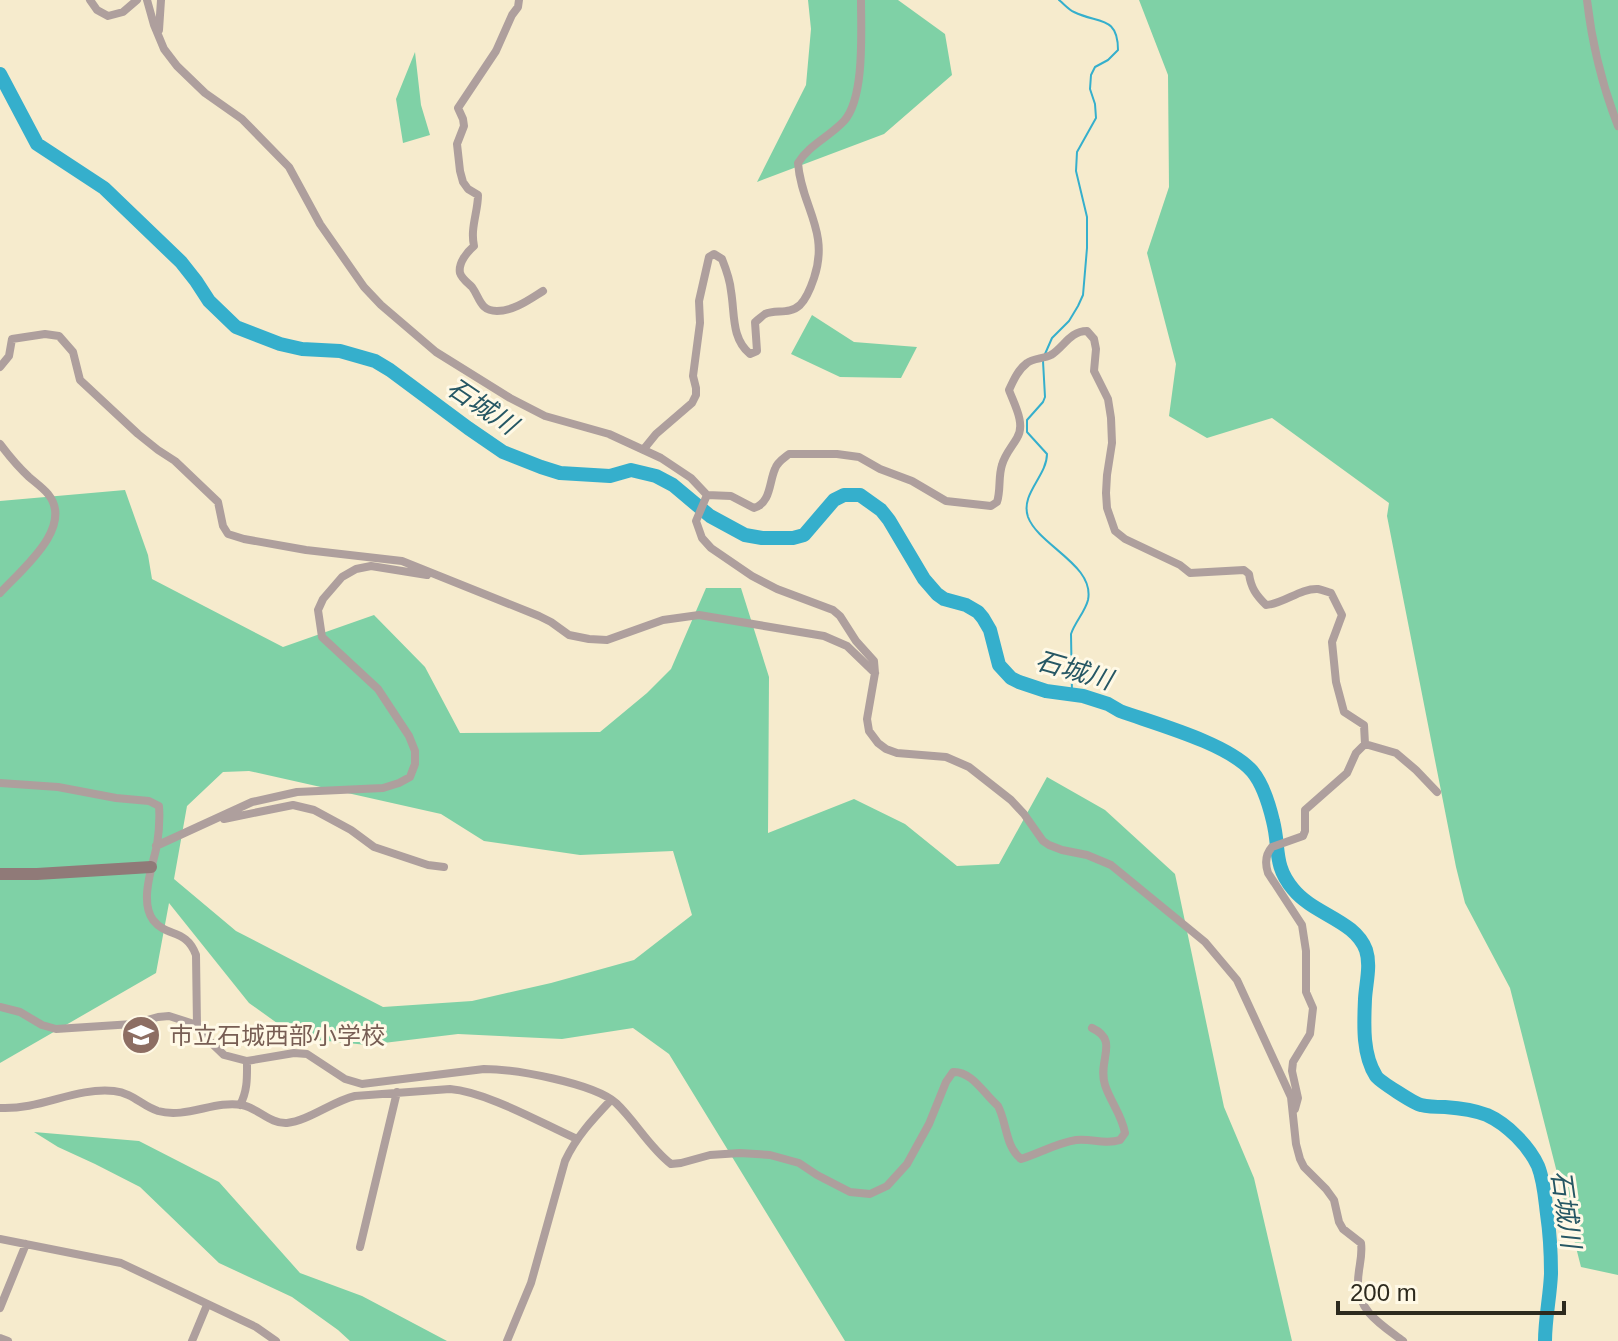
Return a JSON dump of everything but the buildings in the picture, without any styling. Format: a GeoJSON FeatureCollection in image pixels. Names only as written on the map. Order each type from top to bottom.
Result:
{"type":"FeatureCollection","features":[{"type":"Feature","properties":{"kind":"street"},"geometry":{"type":"LineString","coordinates":[[90,0],[97,10],[108,16],[123,12],[137,0]]}},
{"type":"Feature","properties":{"kind":"street"},"geometry":{"type":"LineString","coordinates":[[147,0],[164,49],[177,66],[205,93],[242,119],[289,167],[320,224],[364,287],[381,305],[436,352],[510,398],[545,416],[609,434],[661,458],[691,478],[707,496],[731,496],[754,508],[765,499],[775,468],[789,454],[837,454],[859,457],[912,481],[946,501],[991,506],[999,496],[1004,456],[1020,434],[1020,422],[1009,390],[1017,372],[1030,360],[1055,353],[1072,335],[1087,331],[1094,339],[1094,371],[1108,399],[1111,418],[1112,443],[1106,493],[1107,508],[1115,531],[1190,573],[1244,570],[1249,574],[1256,595],[1266,605],[1317,589],[1331,593],[1342,615],[1332,642],[1336,682],[1344,712],[1364,725],[1365,744],[1356,753],[1347,773],[1305,810],[1303,836],[1272,847],[1266,858],[1268,873],[1302,925],[1306,951],[1306,992],[1313,1008],[1310,1034],[1293,1062],[1298,1098],[1293,1114]]}},
{"type":"Feature","properties":{"kind":"street"},"geometry":{"type":"LineString","coordinates":[[158,35],[161,0]]}},
{"type":"Feature","properties":{"kind":"street"},"geometry":{"type":"LineString","coordinates":[[519,0],[496,51],[458,108],[464,126],[457,144],[460,171],[468,189],[478,195],[472,238],[474,246],[459,269],[480,303],[488,309],[509,309],[543,291]]}},
{"type":"Feature","properties":{"kind":"street"},"geometry":{"type":"LineString","coordinates":[[643,450],[656,434],[692,403],[696,395],[693,376],[700,323],[699,301],[709,257],[714,254],[722,259],[731,291],[736,333],[741,346],[750,354],[757,351],[755,322],[765,314],[788,312],[805,300],[818,265],[820,238],[801,184],[798,163],[850,112],[859,80],[861,0]]}},
{"type":"Feature","properties":{"kind":"street"},"geometry":{"type":"LineString","coordinates":[[1587,0],[1596,60],[1618,126]]}},
{"type":"Feature","properties":{"kind":"street"},"geometry":{"type":"LineString","coordinates":[[0,367],[9,356],[12,339],[45,334],[59,336],[73,352],[80,380],[218,502],[228,534],[306,550],[402,561],[539,616],[569,635],[607,640],[663,620],[699,615],[824,636],[847,646],[875,673]]}},
{"type":"Feature","properties":{"kind":"street"},"geometry":{"type":"LineString","coordinates":[[0,444],[14,463],[49,496],[55,507],[56,522],[47,541],[0,593]]}},
{"type":"Feature","properties":{"kind":"street"},"geometry":{"type":"LineString","coordinates":[[707,496],[696,521],[702,538],[752,576],[833,610],[874,661],[875,673],[867,719],[869,731],[878,743],[897,753],[946,757],[969,767],[1011,800],[1043,841],[1111,865],[1205,942],[1237,980],[1291,1097],[1300,1159],[1334,1200],[1343,1229],[1361,1243],[1360,1302],[1367,1313],[1403,1341]]}},
{"type":"Feature","properties":{"kind":"street"},"geometry":{"type":"LineString","coordinates":[[156,846],[252,802],[297,792],[383,788],[410,777],[415,764],[415,751],[409,736],[378,689],[322,637],[318,610],[323,599],[342,577],[356,569],[371,566],[442,577]]}},
{"type":"Feature","properties":{"kind":"street"},"geometry":{"type":"LineString","coordinates":[[1365,744],[1396,753],[1437,792]]}},
{"type":"Feature","properties":{"kind":"street"},"geometry":{"type":"LineString","coordinates":[[0,783],[58,787],[106,797],[149,801],[159,806],[147,901],[152,919],[192,944],[196,955],[197,1025],[199,1031],[224,1055],[247,1061],[294,1053],[307,1054],[345,1079],[362,1084],[484,1069],[563,1080],[605,1094],[671,1164],[710,1155],[770,1155],[799,1163],[850,1192],[870,1194],[887,1186],[907,1164],[929,1124],[946,1082],[953,1072],[958,1071],[966,1073],[998,1106],[1011,1149],[1021,1159],[1074,1140],[1110,1143],[1120,1140],[1125,1133],[1123,1123],[1105,1086],[1102,1069],[1108,1044],[1104,1035],[1092,1028]]}},
{"type":"Feature","properties":{"kind":"street"},"geometry":{"type":"LineString","coordinates":[[212,822],[293,805],[314,810],[374,847],[428,865],[444,867]]}},
{"type":"Feature","properties":{"kind":"street"},"geometry":{"type":"LineString","coordinates":[[0,874],[151,867]]}},
{"type":"Feature","properties":{"kind":"street"},"geometry":{"type":"LineString","coordinates":[[0,1007],[20,1012],[56,1029],[133,1024],[169,1016],[197,1025]]}},
{"type":"Feature","properties":{"kind":"street"},"geometry":{"type":"LineString","coordinates":[[240,1105],[245,1093],[247,1061]]}},
{"type":"Feature","properties":{"kind":"street"},"geometry":{"type":"LineString","coordinates":[[0,1108],[32,1107],[90,1091],[115,1091],[131,1095],[158,1111],[183,1112],[240,1105],[252,1108],[276,1122],[290,1122],[340,1099],[450,1089],[465,1091],[577,1139]]}},
{"type":"Feature","properties":{"kind":"street"},"geometry":{"type":"LineString","coordinates":[[360,1247],[397,1092]]}},
{"type":"Feature","properties":{"kind":"street"},"geometry":{"type":"LineString","coordinates":[[507,1341],[531,1283],[565,1161],[577,1139],[611,1100]]}},
{"type":"Feature","properties":{"kind":"street"},"geometry":{"type":"LineString","coordinates":[[0,1239],[121,1263],[256,1327],[276,1341]]}},
{"type":"Feature","properties":{"kind":"street"},"geometry":{"type":"LineString","coordinates":[[0,1308],[26,1244]]}},
{"type":"Feature","properties":{"kind":"street"},"geometry":{"type":"LineString","coordinates":[[192,1341],[207,1305]]}},
{"type":"Feature","properties":{"kind":"street"},"geometry":{"type":"LineString","coordinates":[[0,1338],[8,1341]]}},
{"type":"Feature","properties":{"kind":"green space"},"geometry":{"type":"Polygon","coordinates":[[[808,0],[898,0],[945,34],[952,75],[884,134],[757,182],[806,85],[811,29],[808,0]]]}},
{"type":"Feature","properties":{"kind":"green space"},"geometry":{"type":"Polygon","coordinates":[[[1139,0],[1618,0],[1618,1275],[1581,1267],[1510,988],[1465,903],[1387,516],[1389,503],[1272,418],[1207,438],[1169,416],[1176,364],[1147,253],[1169,187],[1168,75],[1139,0]]]}},
{"type":"Feature","properties":{"kind":"green space"},"geometry":{"type":"Polygon","coordinates":[[[415,52],[421,105],[430,135],[403,143],[396,99],[415,52]]]}},
{"type":"Feature","properties":{"kind":"green space"},"geometry":{"type":"Polygon","coordinates":[[[812,315],[854,342],[917,347],[901,378],[840,377],[791,354],[812,315]]]}},
{"type":"Feature","properties":{"kind":"green space"},"geometry":{"type":"Polygon","coordinates":[[[125,490],[148,555],[152,579],[283,647],[374,615],[425,667],[460,733],[600,732],[671,669],[706,588],[741,588],[769,677],[768,833],[854,799],[905,824],[957,866],[999,864],[1047,777],[1105,810],[1175,874],[1224,1107],[1254,1178],[1292,1341],[845,1341],[669,1054],[633,1028],[562,1039],[458,1034],[367,1045],[298,1038],[249,1003],[169,903],[156,973],[0,1063],[0,501],[125,490]],[[249,771],[223,772],[187,806],[174,879],[236,931],[383,1007],[472,1001],[634,960],[692,915],[673,851],[580,855],[484,841],[441,814],[249,771]]]}},
{"type":"Feature","properties":{"kind":"green space"},"geometry":{"type":"Polygon","coordinates":[[[34,1132],[139,1141],[219,1182],[300,1273],[362,1296],[447,1341],[350,1341],[292,1297],[219,1263],[140,1187],[34,1132]]]}},
{"type":"Feature","properties":{"kind":"waterway"},"geometry":{"type":"LineString","coordinates":[[1045,354],[1052,338],[1069,321],[1083,295],[1087,217],[1076,171],[1077,152],[1096,118],[1090,89],[1091,75],[1095,67],[1118,50],[1117,39],[1110,26],[1072,11],[1059,0]]}},
{"type":"Feature","properties":{"kind":"waterway","name":"石城川"},"geometry":{"type":"LineString","coordinates":[[0,74],[37,144],[104,188],[181,262],[209,301],[236,327],[280,344],[302,349],[340,351],[375,361],[503,452],[560,473],[610,476],[631,470],[656,476],[673,485],[710,516],[745,535],[762,538],[804,535],[834,500],[844,495],[860,495],[889,520],[924,579],[937,594],[966,605],[983,618],[990,630],[999,665],[1011,678],[1046,691],[1083,696],[1108,704],[1209,743],[1241,761],[1256,776],[1265,794],[1282,872],[1287,880],[1302,898],[1353,931],[1366,950],[1365,1038],[1368,1058],[1376,1076],[1421,1105],[1477,1112],[1495,1119],[1510,1130],[1534,1158],[1543,1184],[1550,1244],[1551,1274],[1545,1341]]}},
{"type":"Feature","properties":{"kind":"waterway"},"geometry":{"type":"LineString","coordinates":[[1043,361],[1045,397],[1027,420],[1027,432],[1047,454],[1043,470],[1030,493],[1027,509],[1034,527],[1075,566],[1088,588],[1087,604],[1071,634],[1072,694]]}},
{"type":"Feature","properties":{"kind":"place","name":"市立石城西部小学校"},"geometry":{"type":"Point","coordinates":[141,1035]}}]}
